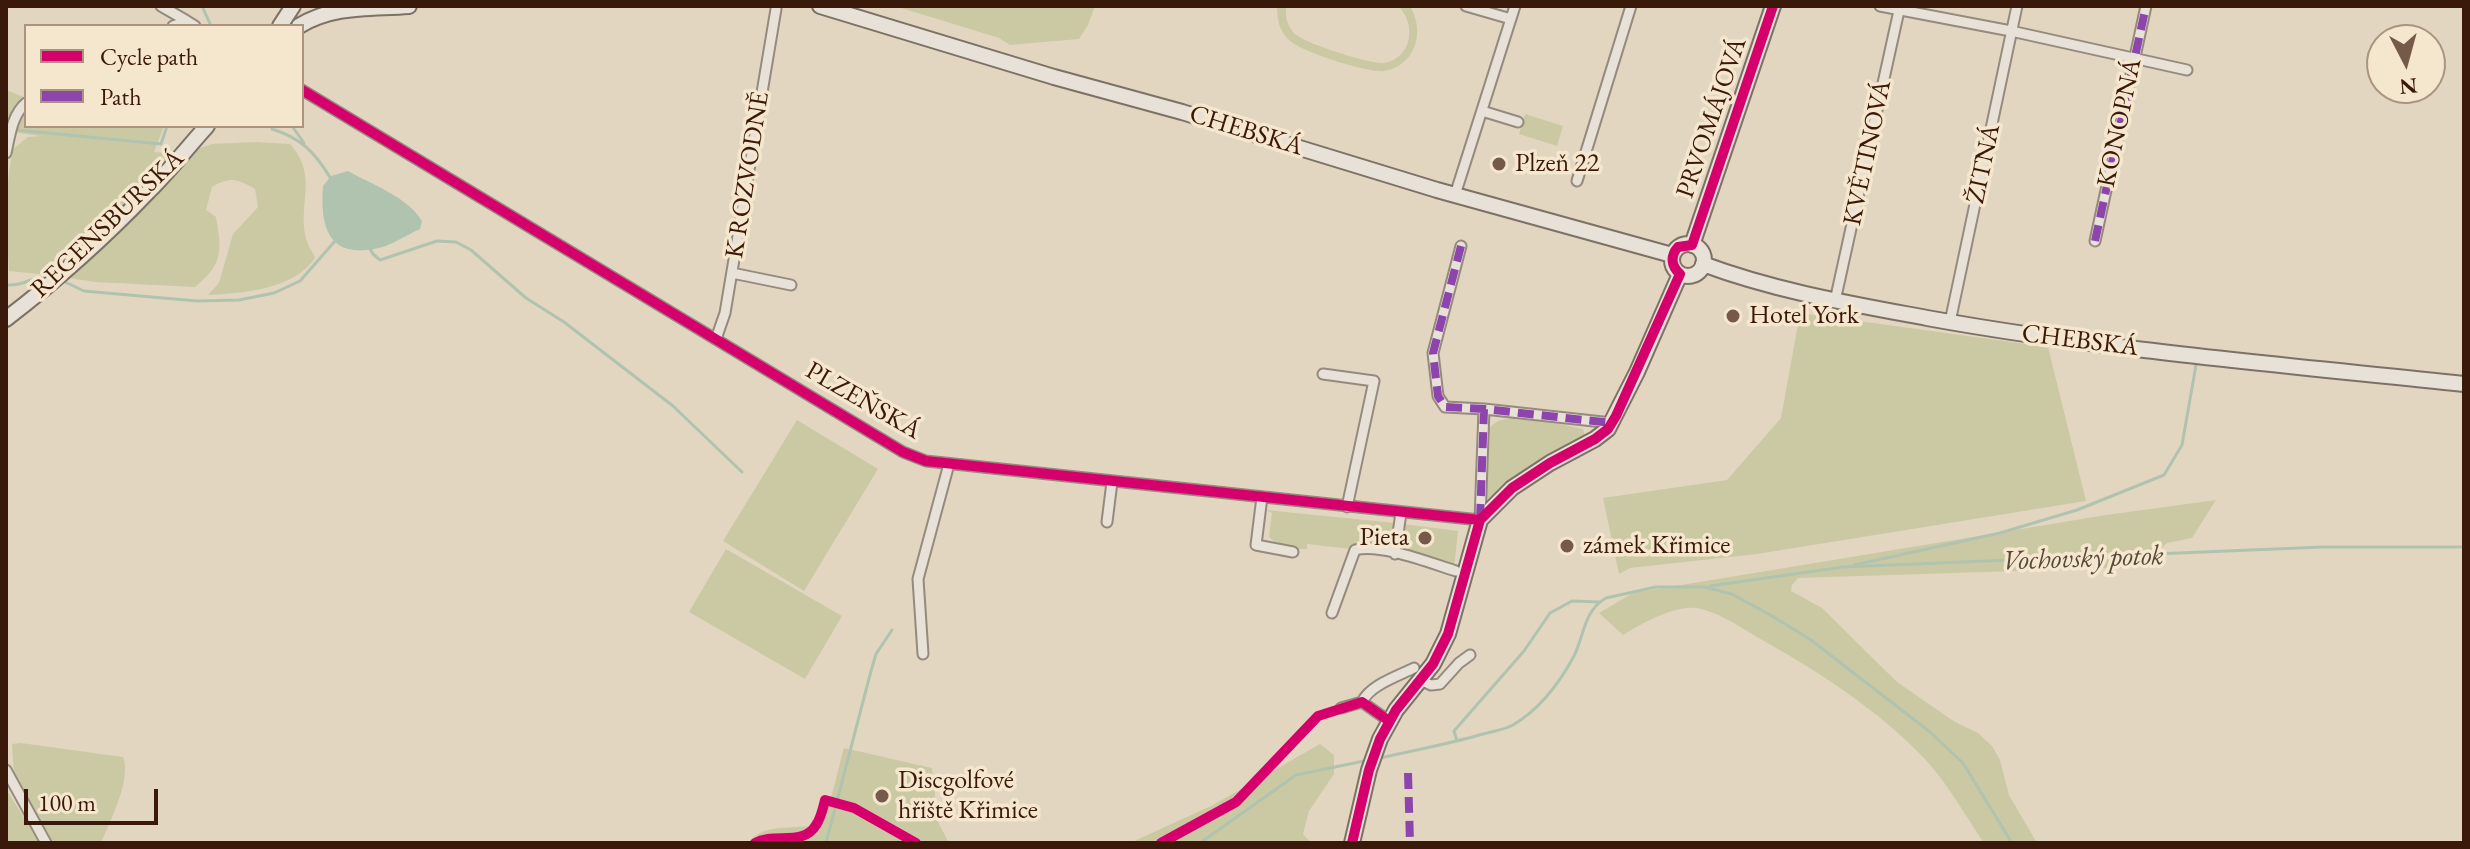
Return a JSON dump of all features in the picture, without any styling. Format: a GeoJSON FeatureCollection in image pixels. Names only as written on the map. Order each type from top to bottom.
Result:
{"type":"FeatureCollection","features":[{"type":"Feature","properties":{"kind":"main road"},"geometry":{"type":"LineString","coordinates":[[281,24],[293,6]]}},
{"type":"Feature","properties":{"kind":"main road"},"geometry":{"type":"LineString","coordinates":[[303,24],[327,13],[362,6],[409,6]]}},
{"type":"Feature","properties":{"kind":"main road","name":"CHEBSKÁ"},"geometry":{"type":"LineString","coordinates":[[820,6],[1455,195],[1672,255]]}},
{"type":"Feature","properties":{"kind":"main road","name":"PRVOMÁJOVÁ"},"geometry":{"type":"LineString","coordinates":[[1692,245],[1773,6]]}},
{"type":"Feature","properties":{"kind":"main road","name":"REGENSBURSKÁ"},"geometry":{"type":"LineString","coordinates":[[6,319],[102,237],[150,191],[205,128]]}},
{"type":"Feature","properties":{"kind":"main road"},"geometry":{"type":"LineString","coordinates":[[1692,245],[1700,250],[1703,264],[1694,274],[1680,274],[1673,266],[1672,255],[1678,247],[1692,245]]}},
{"type":"Feature","properties":{"kind":"main road","name":"CHEBSKÁ"},"geometry":{"type":"LineString","coordinates":[[1703,264],[1835,301],[2028,335],[2464,384]]}},
{"type":"Feature","properties":{"kind":"main road"},"geometry":{"type":"LineString","coordinates":[[1352,843],[1380,739],[1417,674],[1439,655],[1448,634],[1480,520],[1512,488],[1595,439],[1614,420],[1680,274]]}},
{"type":"Feature","properties":{"kind":"street"},"geometry":{"type":"LineString","coordinates":[[161,6],[191,24]]}},
{"type":"Feature","properties":{"kind":"street"},"geometry":{"type":"LineString","coordinates":[[1466,6],[1511,19]]}},
{"type":"Feature","properties":{"kind":"street"},"geometry":{"type":"LineString","coordinates":[[1455,195],[1515,6]]}},
{"type":"Feature","properties":{"kind":"street"},"geometry":{"type":"LineString","coordinates":[[1577,181],[1631,6]]}},
{"type":"Feature","properties":{"kind":"street"},"geometry":{"type":"LineString","coordinates":[[1880,6],[2187,70]]}},
{"type":"Feature","properties":{"kind":"street","name":"ŽITNÁ"},"geometry":{"type":"LineString","coordinates":[[1950,322],[2017,6]]}},
{"type":"Feature","properties":{"kind":"street","name":"KONOPNÁ"},"geometry":{"type":"LineString","coordinates":[[2095,241],[2146,6]]}},
{"type":"Feature","properties":{"kind":"street","name":"KVĚTINOVÁ"},"geometry":{"type":"LineString","coordinates":[[1835,301],[1900,8]]}},
{"type":"Feature","properties":{"kind":"street","name":"K ROZVODNĚ"},"geometry":{"type":"LineString","coordinates":[[716,339],[725,313],[776,9]]}},
{"type":"Feature","properties":{"kind":"street","name":"PLZEŇSKÁ"},"geometry":{"type":"LineString","coordinates":[[304,91],[903,452],[926,461],[1480,520]]}},
{"type":"Feature","properties":{"kind":"street"},"geometry":{"type":"LineString","coordinates":[[6,153],[11,128],[24,105]]}},
{"type":"Feature","properties":{"kind":"street"},"geometry":{"type":"LineString","coordinates":[[1482,111],[1518,122]]}},
{"type":"Feature","properties":{"kind":"street"},"geometry":{"type":"LineString","coordinates":[[1461,246],[1433,353],[1438,396],[1445,407],[1614,420]]}},
{"type":"Feature","properties":{"kind":"street"},"geometry":{"type":"LineString","coordinates":[[732,273],[791,285]]}},
{"type":"Feature","properties":{"kind":"street"},"geometry":{"type":"LineString","coordinates":[[1323,374],[1374,381],[1347,507]]}},
{"type":"Feature","properties":{"kind":"street"},"geometry":{"type":"LineString","coordinates":[[1480,520],[1484,409]]}},
{"type":"Feature","properties":{"kind":"street"},"geometry":{"type":"LineString","coordinates":[[923,654],[918,579],[949,464]]}},
{"type":"Feature","properties":{"kind":"street"},"geometry":{"type":"LineString","coordinates":[[1107,522],[1112,482]]}},
{"type":"Feature","properties":{"kind":"street"},"geometry":{"type":"LineString","coordinates":[[1262,497],[1256,545],[1293,552]]}},
{"type":"Feature","properties":{"kind":"street"},"geometry":{"type":"LineString","coordinates":[[1395,554],[1401,513]]}},
{"type":"Feature","properties":{"kind":"street"},"geometry":{"type":"LineString","coordinates":[[1332,613],[1355,550],[1364,548],[1395,554],[1456,571]]}},
{"type":"Feature","properties":{"kind":"street"},"geometry":{"type":"LineString","coordinates":[[1362,702],[1365,695],[1374,689],[1417,674],[1431,685],[1440,684],[1470,655]]}},
{"type":"Feature","properties":{"kind":"street"},"geometry":{"type":"LineString","coordinates":[[1341,708],[1362,702]]}},
{"type":"Feature","properties":{"kind":"street"},"geometry":{"type":"LineString","coordinates":[[1362,702],[1389,721]]}},
{"type":"Feature","properties":{"kind":"street"},"geometry":{"type":"LineString","coordinates":[[6,770],[46,843]]}},
{"type":"Feature","properties":{"kind":"shaded area"},"geometry":{"type":"Polygon","coordinates":[[[895,6],[1095,6],[1079,39],[1010,45],[999,38],[895,6]]]}},
{"type":"Feature","properties":{"kind":"shaded area"},"geometry":{"type":"Polygon","coordinates":[[[1277,6],[1286,6],[1288,25],[1295,34],[1352,57],[1383,63],[1400,55],[1406,48],[1409,31],[1408,22],[1398,6],[1411,8],[1417,38],[1410,55],[1395,68],[1384,71],[1364,69],[1335,61],[1289,40],[1279,24],[1277,6]]]}},
{"type":"Feature","properties":{"kind":"shaded area"},"geometry":{"type":"Polygon","coordinates":[[[6,90],[24,97],[24,128],[163,128],[154,152],[175,154],[123,208],[49,275],[9,271],[7,195],[13,149],[28,137],[40,136],[13,132],[19,117],[6,116],[6,90]]]}},
{"type":"Feature","properties":{"kind":"shaded area"},"geometry":{"type":"Polygon","coordinates":[[[1525,114],[1563,126],[1557,146],[1519,134],[1525,114]]]}},
{"type":"Feature","properties":{"kind":"shaded area"},"geometry":{"type":"Polygon","coordinates":[[[212,144],[290,144],[304,168],[304,228],[315,258],[306,269],[266,288],[208,295],[219,283],[233,234],[258,207],[255,189],[229,180],[212,187],[206,210],[216,217],[218,256],[211,271],[195,287],[68,278],[194,150],[212,144]]]}},
{"type":"Feature","properties":{"kind":"shaded area"},"geometry":{"type":"Polygon","coordinates":[[[348,171],[408,205],[422,221],[420,229],[374,249],[358,250],[336,243],[325,225],[323,186],[331,176],[348,171]]]}},
{"type":"Feature","properties":{"kind":"shaded area"},"geometry":{"type":"Polygon","coordinates":[[[1800,313],[2048,347],[2086,501],[1757,554],[1630,568],[1619,574],[1603,498],[1727,480],[1781,418],[1800,313]]]}},
{"type":"Feature","properties":{"kind":"shaded area"},"geometry":{"type":"Polygon","coordinates":[[[1528,417],[1583,429],[1585,436],[1532,465],[1484,502],[1487,433],[1499,421],[1528,417]]]}},
{"type":"Feature","properties":{"kind":"shaded area"},"geometry":{"type":"Polygon","coordinates":[[[797,420],[878,469],[804,591],[723,541],[797,420]]]}},
{"type":"Feature","properties":{"kind":"shaded area"},"geometry":{"type":"Polygon","coordinates":[[[2216,500],[2192,538],[2167,543],[2142,567],[1798,578],[1792,585],[1791,591],[1822,608],[1897,682],[1955,722],[1978,733],[1992,746],[2000,760],[2009,795],[2037,843],[1984,843],[1949,789],[1906,740],[1823,677],[1728,620],[1697,608],[1679,609],[1623,635],[1599,613],[1633,593],[2106,515],[2216,500]]]}},
{"type":"Feature","properties":{"kind":"shaded area"},"geometry":{"type":"Polygon","coordinates":[[[1266,510],[1395,523],[1393,545],[1351,549],[1307,544],[1307,549],[1282,549],[1269,537],[1272,513],[1266,510]]]}},
{"type":"Feature","properties":{"kind":"shaded area"},"geometry":{"type":"Polygon","coordinates":[[[1403,524],[1458,531],[1454,568],[1400,550],[1403,524]]]}},
{"type":"Feature","properties":{"kind":"shaded area"},"geometry":{"type":"Polygon","coordinates":[[[726,549],[842,616],[805,679],[689,612],[726,549]]]}},
{"type":"Feature","properties":{"kind":"shaded area"},"geometry":{"type":"Polygon","coordinates":[[[12,744],[123,757],[125,777],[101,843],[49,843],[14,776],[12,744]]]}},
{"type":"Feature","properties":{"kind":"shaded area"},"geometry":{"type":"Polygon","coordinates":[[[1320,744],[1334,755],[1334,774],[1309,811],[1303,834],[1311,843],[1130,843],[1213,805],[1320,744]]]}},
{"type":"Feature","properties":{"kind":"shaded area","name":"Discgolfové hřiště Křimice"},"geometry":{"type":"Polygon","coordinates":[[[844,748],[932,768],[938,822],[949,843],[748,843],[760,833],[776,828],[809,826],[814,833],[829,805],[844,748]]]}},
{"type":"Feature","properties":{"kind":"shaded area"},"geometry":{"type":"Polygon","coordinates":[[[6,789],[40,843],[6,843],[6,789]]]}},
{"type":"Feature","properties":{"kind":"waterway"},"geometry":{"type":"LineString","coordinates":[[202,6],[210,24]]}},
{"type":"Feature","properties":{"kind":"waterway"},"geometry":{"type":"LineString","coordinates":[[16,130],[161,144],[166,128]]}},
{"type":"Feature","properties":{"kind":"waterway"},"geometry":{"type":"LineString","coordinates":[[293,128],[304,143]]}},
{"type":"Feature","properties":{"kind":"waterway"},"geometry":{"type":"LineString","coordinates":[[272,129],[306,147],[331,179]]}},
{"type":"Feature","properties":{"kind":"waterway"},"geometry":{"type":"LineString","coordinates":[[61,280],[84,291],[197,301],[239,300],[274,293],[300,281],[336,240]]}},
{"type":"Feature","properties":{"kind":"waterway"},"geometry":{"type":"LineString","coordinates":[[369,247],[380,260],[437,241],[456,242],[471,250],[526,298],[564,322],[673,406],[742,472]]}},
{"type":"Feature","properties":{"kind":"waterway"},"geometry":{"type":"LineString","coordinates":[[9,285],[50,276]]}},
{"type":"Feature","properties":{"kind":"waterway"},"geometry":{"type":"LineString","coordinates":[[1854,565],[2000,533],[2077,510],[2164,475],[2182,445],[2196,365]]}},
{"type":"Feature","properties":{"kind":"waterway","name":"Vochovský potok"},"geometry":{"type":"LineString","coordinates":[[1710,586],[1843,567],[2323,547],[2464,547]]}},
{"type":"Feature","properties":{"kind":"waterway","name":"Vochovský potok"},"geometry":{"type":"LineString","coordinates":[[1380,758],[1502,729],[1523,719],[1540,704],[1562,676],[1574,656],[1589,616],[1606,598],[1656,587],[1704,587],[1732,594],[1811,640],[1930,732],[1963,763],[2012,843]]}},
{"type":"Feature","properties":{"kind":"waterway"},"geometry":{"type":"LineString","coordinates":[[1457,741],[1454,731],[1524,651],[1550,613],[1572,601],[1599,602]]}},
{"type":"Feature","properties":{"kind":"waterway"},"geometry":{"type":"LineString","coordinates":[[826,843],[876,654],[892,630]]}},
{"type":"Feature","properties":{"kind":"waterway"},"geometry":{"type":"LineString","coordinates":[[1200,843],[1296,775],[1369,760]]}},
{"type":"Feature","properties":{"kind":"marked path"},"geometry":{"type":"LineString","coordinates":[[2095,241],[2146,6]]}},
{"type":"Feature","properties":{"kind":"marked path"},"geometry":{"type":"LineString","coordinates":[[1461,246],[1433,353],[1438,396],[1445,407],[1612,423]]}},
{"type":"Feature","properties":{"kind":"marked path"},"geometry":{"type":"LineString","coordinates":[[1480,520],[1484,409]]}},
{"type":"Feature","properties":{"kind":"marked path"},"geometry":{"type":"LineString","coordinates":[[1408,773],[1410,843]]}},
{"type":"Feature","properties":{"kind":"cycle path"},"geometry":{"type":"LineString","coordinates":[[1352,843],[1369,770],[1380,739],[1396,710],[1433,664],[1448,634],[1480,520],[1512,488],[1595,439],[1608,429],[1616,416],[1680,274],[1673,264],[1674,254],[1678,247],[1692,245],[1773,6]]}},
{"type":"Feature","properties":{"kind":"cycle path"},"geometry":{"type":"LineString","coordinates":[[304,91],[903,452],[926,461],[1480,520]]}},
{"type":"Feature","properties":{"kind":"cycle path"},"geometry":{"type":"LineString","coordinates":[[1161,843],[1236,802],[1318,716],[1362,702],[1389,721]]}},
{"type":"Feature","properties":{"kind":"cycle path"},"geometry":{"type":"LineString","coordinates":[[755,843],[804,836],[816,825],[825,800],[854,808],[916,843]]}},
{"type":"Feature","properties":{"kind":"place","name":"Plzeň 22"},"geometry":{"type":"Point","coordinates":[1499,164]}},
{"type":"Feature","properties":{"kind":"place","name":"Hotel York"},"geometry":{"type":"Point","coordinates":[1733,316]}},
{"type":"Feature","properties":{"kind":"place","name":"Pieta"},"geometry":{"type":"Point","coordinates":[1425,538]}},
{"type":"Feature","properties":{"kind":"place","name":"zámek Křimice"},"geometry":{"type":"Point","coordinates":[1567,546]}},
{"type":"Feature","properties":{"kind":"place","name":"Discgolfové hřiště Křimice"},"geometry":{"type":"Point","coordinates":[882,796]}}]}
